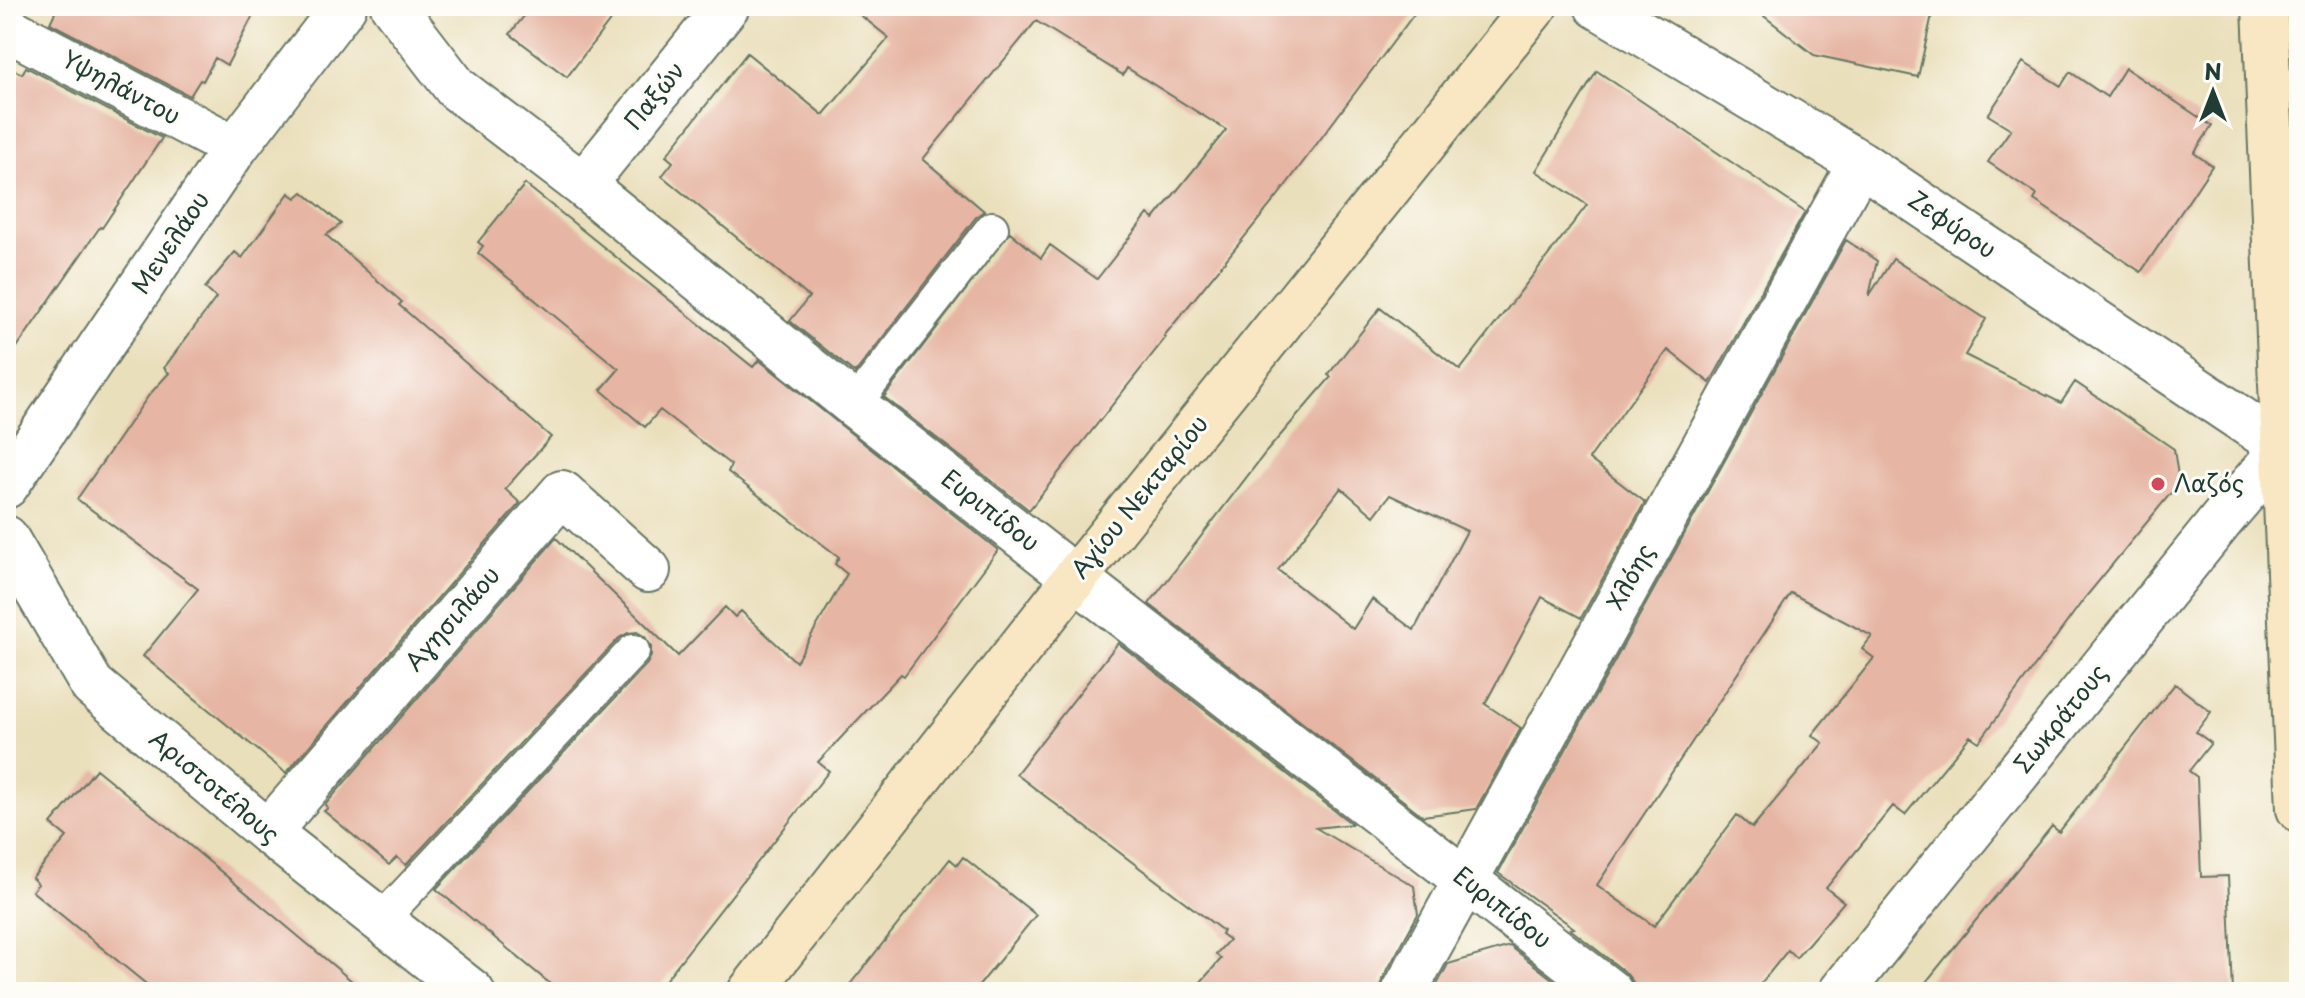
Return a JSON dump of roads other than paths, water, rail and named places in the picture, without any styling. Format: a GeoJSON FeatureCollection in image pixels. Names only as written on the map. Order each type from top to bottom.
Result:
{"type":"FeatureCollection","features":[{"type":"Feature","properties":{"kind":"street","name":"Μενελάου"},"geometry":{"type":"LineString","coordinates":[[6,486],[235,148],[344,6]]}},
{"type":"Feature","properties":{"kind":"street","name":"Ευριπίδου"},"geometry":{"type":"LineString","coordinates":[[393,6],[456,88],[583,185],[854,405],[1610,992]]}},
{"type":"Feature","properties":{"kind":"street","name":"Παξών"},"geometry":{"type":"LineString","coordinates":[[583,185],[727,6]]}},
{"type":"Feature","properties":{"kind":"street","name":"Αγίου Νεκταρίου"},"geometry":{"type":"LineString","coordinates":[[750,992],[1075,578],[1535,6]]}},
{"type":"Feature","properties":{"kind":"street","name":"Ζεφύρου"},"geometry":{"type":"LineString","coordinates":[[1597,6],[1860,163],[2291,453]]}},
{"type":"Feature","properties":{"kind":"street"},"geometry":{"type":"LineString","coordinates":[[2265,6],[2291,453],[2299,809]]}},
{"type":"Feature","properties":{"kind":"street","name":"Υψηλάντου"},"geometry":{"type":"LineString","coordinates":[[6,28],[235,148]]}},
{"type":"Feature","properties":{"kind":"street","name":"Χλόης"},"geometry":{"type":"LineString","coordinates":[[1404,992],[1860,163]]}},
{"type":"Feature","properties":{"kind":"street","name":"Σωκράτους"},"geometry":{"type":"LineString","coordinates":[[1841,992],[2223,518],[2291,453]]}},
{"type":"Feature","properties":{"kind":"street","name":"Αγησιλάου"},"geometry":{"type":"LineString","coordinates":[[268,832],[562,493],[648,570]]}},
{"type":"Feature","properties":{"kind":"street","name":"Αριστοτέλους"},"geometry":{"type":"LineString","coordinates":[[6,538],[92,685],[268,832],[472,992]]}},
{"type":"Feature","properties":{"kind":"lane"},"geometry":{"type":"LineString","coordinates":[[854,405],[992,228]]}},
{"type":"Feature","properties":{"kind":"lane"},"geometry":{"type":"LineString","coordinates":[[381,920],[633,651]]}},
{"type":"Feature","properties":{"kind":"place","name":"Λαζός"},"geometry":{"type":"Point","coordinates":[2158,484]}}]}
